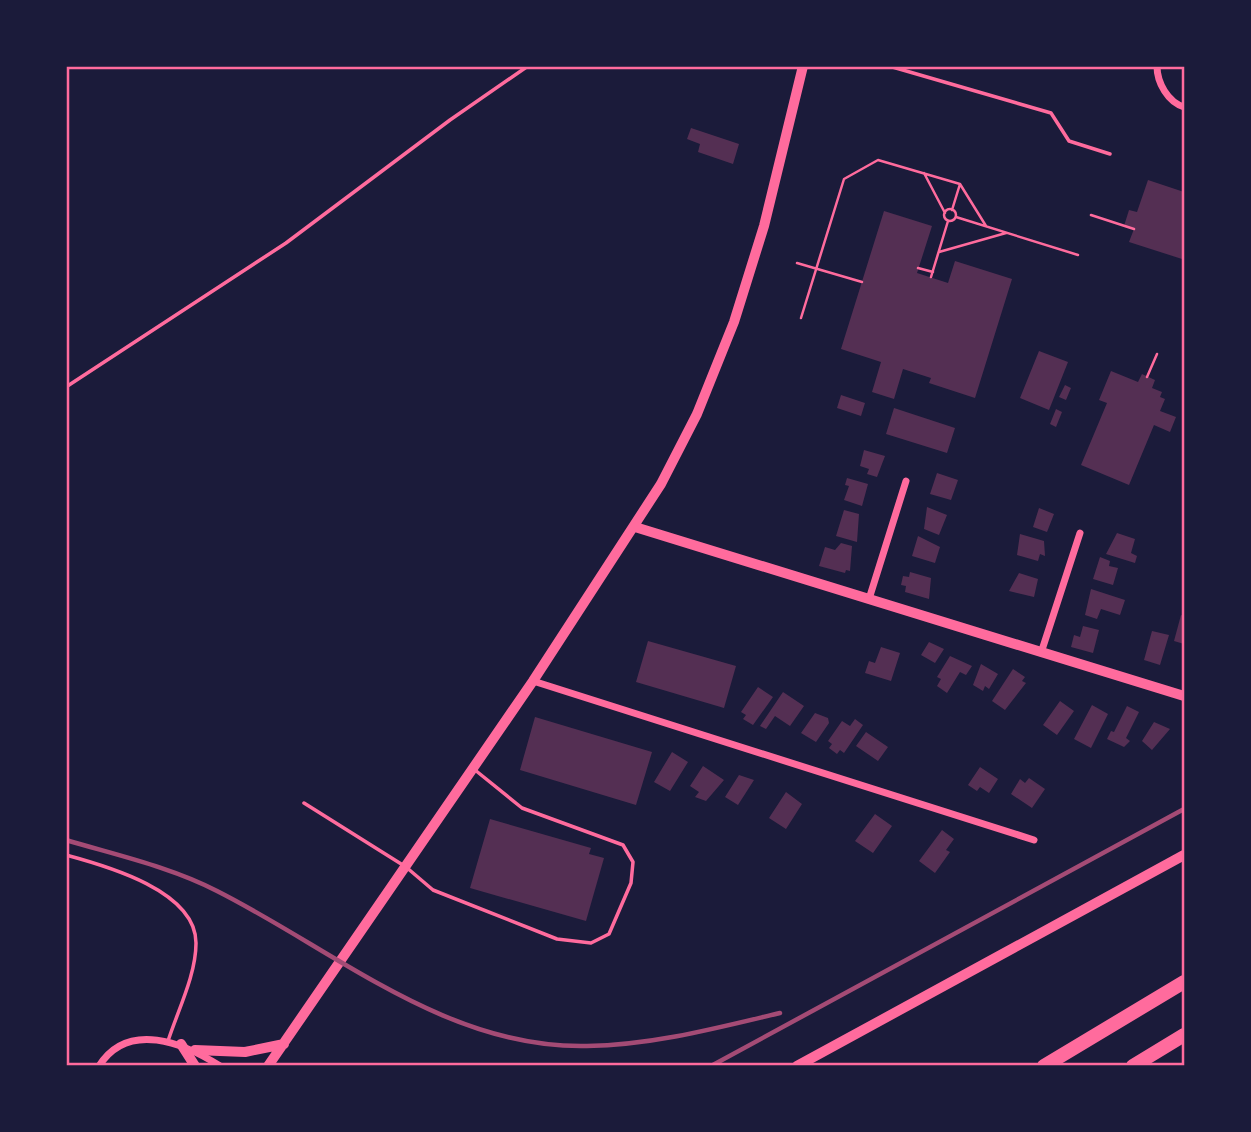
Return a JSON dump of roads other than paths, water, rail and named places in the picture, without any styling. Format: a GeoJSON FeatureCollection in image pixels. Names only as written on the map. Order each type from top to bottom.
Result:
{"type":"FeatureCollection","features":[{"type":"Feature","properties":{"kind":"highway"},"geometry":{"type":"LineString","coordinates":[[1044,1066],[1185,982]]}},
{"type":"Feature","properties":{"kind":"highway"},"geometry":{"type":"LineString","coordinates":[[1133,1066],[1185,1035]]}},
{"type":"Feature","properties":{"kind":"main road"},"geometry":{"type":"LineString","coordinates":[[797,1066],[1185,855]]}},
{"type":"Feature","properties":{"kind":"street"},"geometry":{"type":"LineString","coordinates":[[268,1066],[533,681],[635,527],[688,433],[734,322],[764,226],[803,66]]}},
{"type":"Feature","properties":{"kind":"street"},"geometry":{"type":"LineString","coordinates":[[1157,66],[1160,86],[1178,105],[1185,107]]}},
{"type":"Feature","properties":{"kind":"street"},"geometry":{"type":"LineString","coordinates":[[869,599],[906,481]]}},
{"type":"Feature","properties":{"kind":"street"},"geometry":{"type":"LineString","coordinates":[[635,527],[1185,695]]}},
{"type":"Feature","properties":{"kind":"street"},"geometry":{"type":"LineString","coordinates":[[1041,653],[1080,533]]}},
{"type":"Feature","properties":{"kind":"street"},"geometry":{"type":"LineString","coordinates":[[533,681],[1034,840]]}},
{"type":"Feature","properties":{"kind":"street"},"geometry":{"type":"LineString","coordinates":[[99,1066],[116,1049],[132,1041],[153,1038],[181,1044],[220,1066]]}},
{"type":"Feature","properties":{"kind":"street"},"geometry":{"type":"LineString","coordinates":[[181,1044],[194,1066]]}},
{"type":"Feature","properties":{"kind":"street"},"geometry":{"type":"LineString","coordinates":[[195,1050],[246,1052],[284,1044]]}},
{"type":"Feature","properties":{"kind":"lane"},"geometry":{"type":"LineString","coordinates":[[66,387],[286,243],[450,120],[528,66]]}},
{"type":"Feature","properties":{"kind":"lane"},"geometry":{"type":"LineString","coordinates":[[889,66],[1051,113],[1069,141],[1110,154]]}},
{"type":"Feature","properties":{"kind":"lane"},"geometry":{"type":"LineString","coordinates":[[304,803],[406,867],[433,890],[557,939],[591,943],[610,934],[631,883],[634,862],[623,845],[522,808],[473,768]]}},
{"type":"Feature","properties":{"kind":"lane"},"geometry":{"type":"LineString","coordinates":[[66,855],[137,880],[165,894],[183,907],[194,925],[196,942],[193,965],[168,1041]]}},
{"type":"Feature","properties":{"kind":"railway"},"geometry":{"type":"LineString","coordinates":[[711,1066],[1184,809]]}},
{"type":"Feature","properties":{"kind":"railway"},"geometry":{"type":"LineString","coordinates":[[66,840],[181,875],[217,891],[394,992],[440,1014],[487,1031],[536,1043],[587,1046],[636,1043],[685,1035],[780,1013]]}}]}
